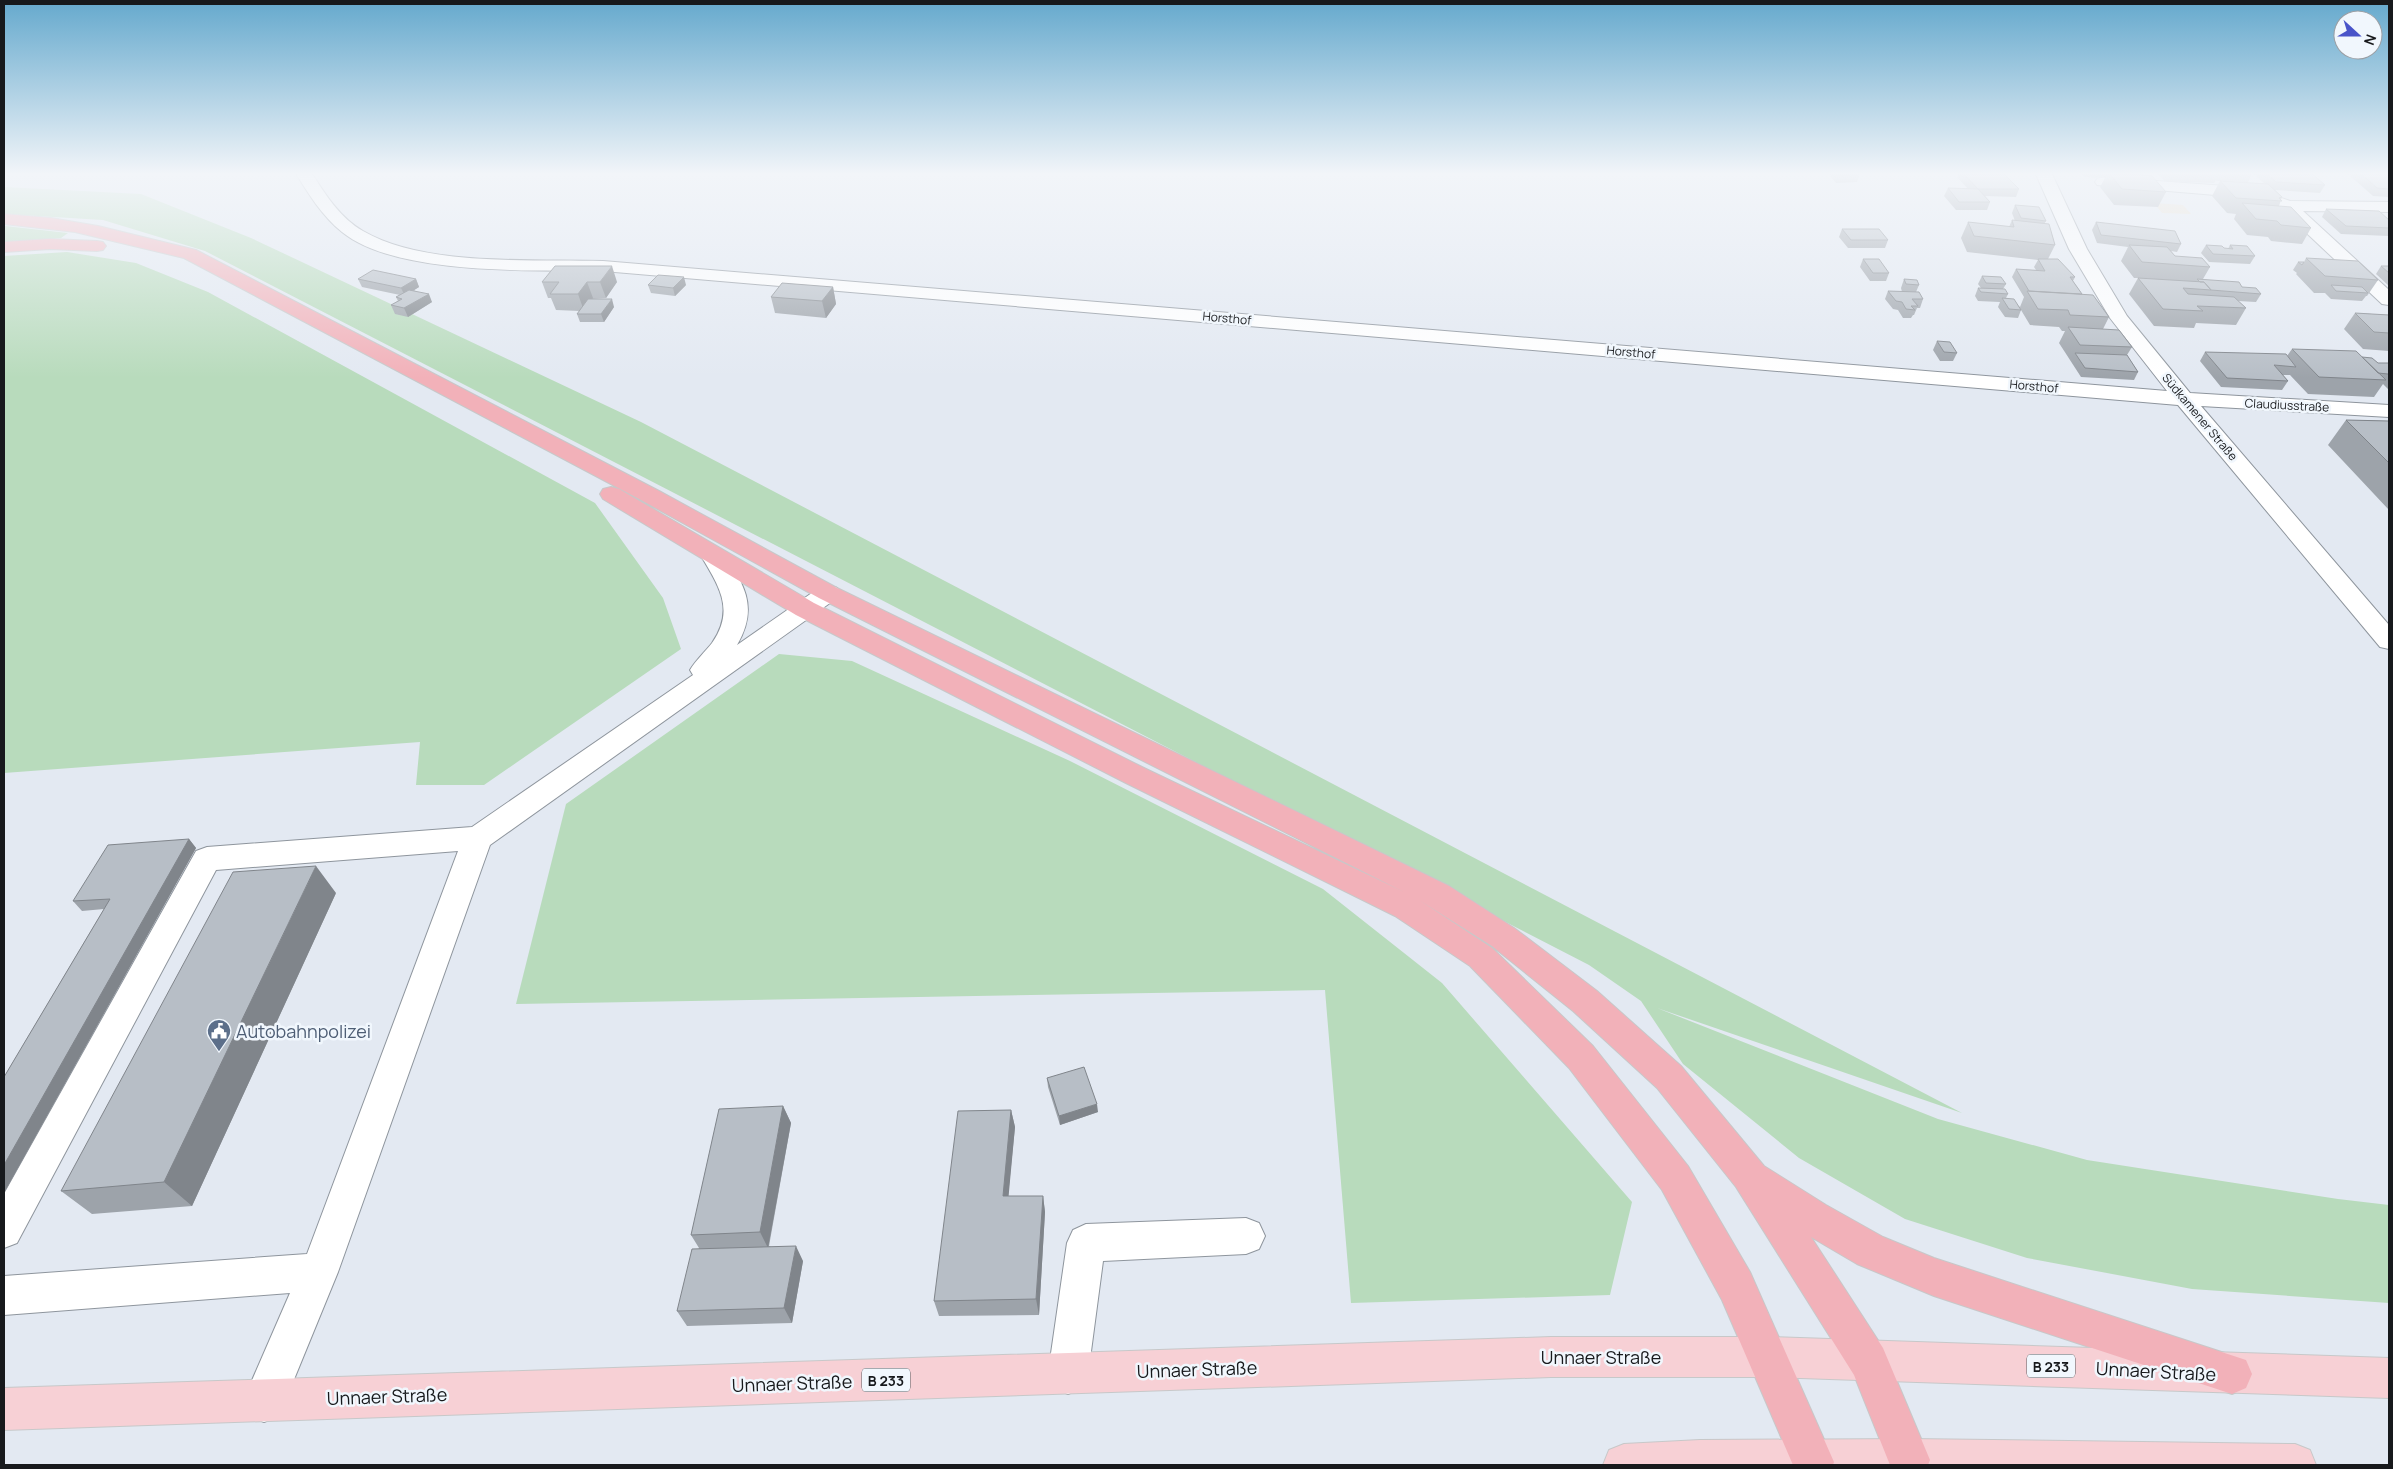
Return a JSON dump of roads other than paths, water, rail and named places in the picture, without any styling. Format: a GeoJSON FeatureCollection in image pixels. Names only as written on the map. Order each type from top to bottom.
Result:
{"type":"FeatureCollection","features":[{"type":"Feature","properties":{"kind":"highway"},"geometry":{"type":"LineString","coordinates":[[142,241],[190,254],[643,491],[817,601],[1136,776],[1406,907],[1481,957],[1581,1057],[1675,1178],[1736,1286],[1813,1464]]}},
{"type":"Feature","properties":{"kind":"highway"},"geometry":{"type":"LineString","coordinates":[[4,248],[82,244],[120,249],[192,272],[578,475],[712,554],[817,601],[1438,895],[1503,937],[1585,1001],[1669,1077],[1749,1175],[1870,1362],[1910,1463]]}},
{"type":"Feature","properties":{"kind":"highway"},"geometry":{"type":"LineString","coordinates":[[1749,1175],[1813,1218],[1870,1251],[1934,1277],[2232,1374]]}},
{"type":"Feature","properties":{"kind":"main road","name":"Unnaer Straße"},"geometry":{"type":"LineString","coordinates":[[4,1408],[1068,1374],[1551,1356],[1768,1357],[1870,1362],[1961,1362],[2232,1374],[2389,1378]]}},
{"type":"Feature","properties":{"kind":"main road"},"geometry":{"type":"LineString","coordinates":[[1624,1465],[1700,1461],[1813,1464],[2295,1465]]}},
{"type":"Feature","properties":{"kind":"street","name":"Horsthof"},"geometry":{"type":"LineString","coordinates":[[367,241],[380,247],[429,258],[480,262],[603,266],[728,276],[2184,400]]}},
{"type":"Feature","properties":{"kind":"street","name":"Südkamener Straße"},"geometry":{"type":"LineString","coordinates":[[2074,241],[2119,318],[2184,400],[2389,641]]}},
{"type":"Feature","properties":{"kind":"street"},"geometry":{"type":"LineString","coordinates":[[2325,241],[2389,300]]}},
{"type":"Feature","properties":{"kind":"street","name":"Claudiusstraße"},"geometry":{"type":"LineString","coordinates":[[2184,400],[2389,411]]}},
{"type":"Feature","properties":{"kind":"street"},"geometry":{"type":"LineString","coordinates":[[681,694],[711,661],[731,634],[737,608],[729,586],[712,554]]}},
{"type":"Feature","properties":{"kind":"street"},"geometry":{"type":"LineString","coordinates":[[4,1230],[206,859],[478,838],[681,694],[817,601]]}},
{"type":"Feature","properties":{"kind":"street"},"geometry":{"type":"LineString","coordinates":[[264,1401],[319,1272],[478,838]]}},
{"type":"Feature","properties":{"kind":"street"},"geometry":{"type":"LineString","coordinates":[[1068,1374],[1086,1243],[1246,1236]]}},
{"type":"Feature","properties":{"kind":"street"},"geometry":{"type":"LineString","coordinates":[[4,1296],[319,1272]]}},
{"type":"Feature","properties":{"kind":"place","name":"Autobahnpolizei"},"geometry":{"type":"Point","coordinates":[219,1052]}}]}
